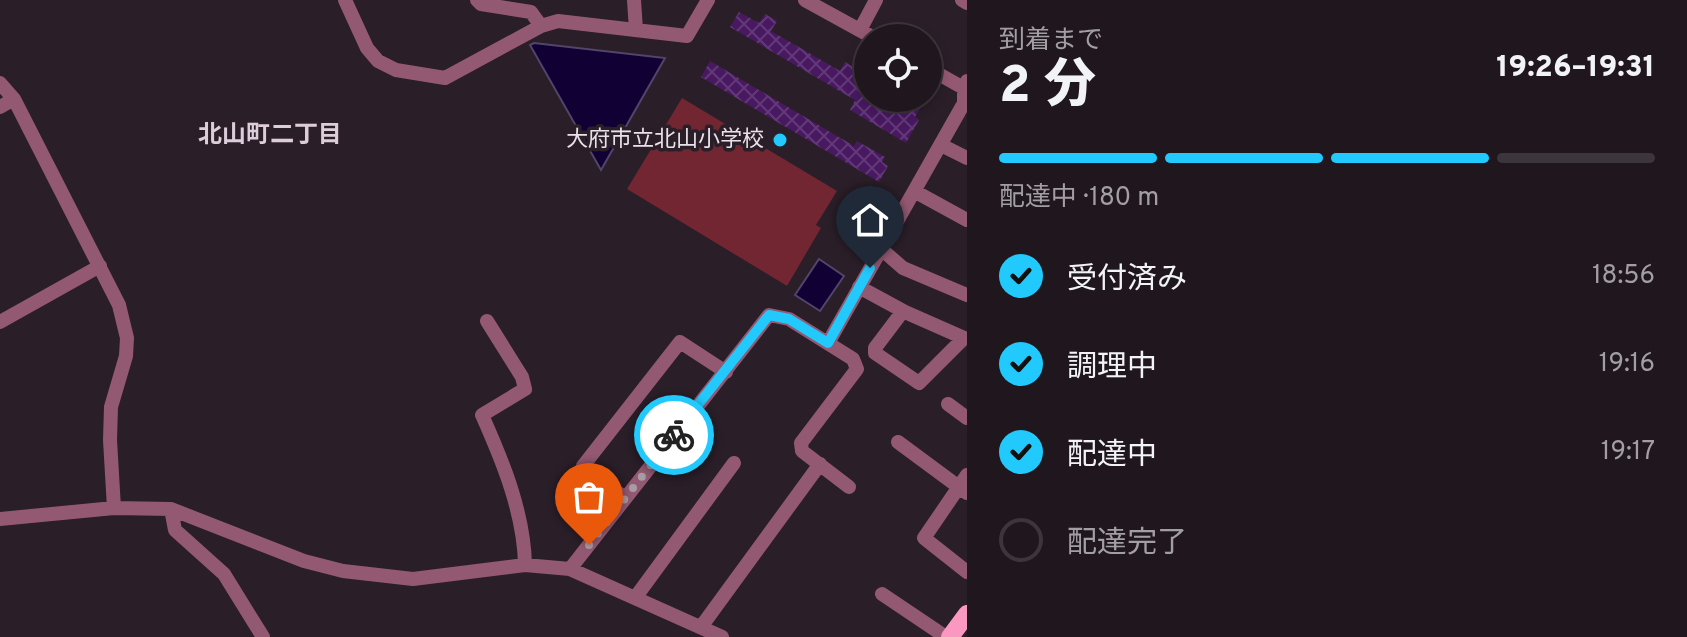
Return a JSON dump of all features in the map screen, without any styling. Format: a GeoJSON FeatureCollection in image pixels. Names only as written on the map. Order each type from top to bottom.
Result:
{"type":"FeatureCollection","features":[{"type":"Feature","properties":{"kind":"main road"},"geometry":{"type":"LineString","coordinates":[[948,637],[967,614]]}},
{"type":"Feature","properties":{"kind":"street"},"geometry":{"type":"LineString","coordinates":[[345,0],[367,48],[378,61],[396,70],[445,78],[541,26],[558,21],[687,36],[708,0]]}},
{"type":"Feature","properties":{"kind":"street"},"geometry":{"type":"LineString","coordinates":[[477,0],[481,4],[531,12],[541,26]]}},
{"type":"Feature","properties":{"kind":"street"},"geometry":{"type":"LineString","coordinates":[[634,0],[636,30]]}},
{"type":"Feature","properties":{"kind":"street"},"geometry":{"type":"LineString","coordinates":[[805,0],[854,27]]}},
{"type":"Feature","properties":{"kind":"street"},"geometry":{"type":"LineString","coordinates":[[863,24],[876,0]]}},
{"type":"Feature","properties":{"kind":"street"},"geometry":{"type":"LineString","coordinates":[[828,343],[964,103],[966,87],[942,75]]}},
{"type":"Feature","properties":{"kind":"street"},"geometry":{"type":"LineString","coordinates":[[0,83],[14,99],[119,305],[127,338],[126,356],[111,407],[114,508]]}},
{"type":"Feature","properties":{"kind":"street"},"geometry":{"type":"LineString","coordinates":[[0,107],[14,99]]}},
{"type":"Feature","properties":{"kind":"street"},"geometry":{"type":"LineString","coordinates":[[941,145],[967,158]]}},
{"type":"Feature","properties":{"kind":"street"},"geometry":{"type":"LineString","coordinates":[[914,191],[967,220]]}},
{"type":"Feature","properties":{"kind":"street"},"geometry":{"type":"LineString","coordinates":[[880,248],[903,268],[967,295]]}},
{"type":"Feature","properties":{"kind":"street"},"geometry":{"type":"LineString","coordinates":[[0,322],[100,266]]}},
{"type":"Feature","properties":{"kind":"street"},"geometry":{"type":"LineString","coordinates":[[859,287],[964,338],[919,383],[875,353],[875,348],[903,311]]}},
{"type":"Feature","properties":{"kind":"street"},"geometry":{"type":"LineString","coordinates":[[570,569],[769,315],[789,319],[853,359],[857,369],[801,443],[802,451],[849,487]]}},
{"type":"Feature","properties":{"kind":"street"},"geometry":{"type":"LineString","coordinates":[[487,321],[522,377],[525,389],[482,415],[498,452],[522,527],[525,565]]}},
{"type":"Feature","properties":{"kind":"street"},"geometry":{"type":"LineString","coordinates":[[625,498],[583,466],[680,342],[726,372]]}},
{"type":"Feature","properties":{"kind":"street"},"geometry":{"type":"LineString","coordinates":[[948,404],[967,418]]}},
{"type":"Feature","properties":{"kind":"street"},"geometry":{"type":"LineString","coordinates":[[898,442],[964,485],[924,538],[967,572]]}},
{"type":"Feature","properties":{"kind":"street"},"geometry":{"type":"LineString","coordinates":[[635,598],[734,463]]}},
{"type":"Feature","properties":{"kind":"street"},"geometry":{"type":"LineString","coordinates":[[701,627],[820,464]]}},
{"type":"Feature","properties":{"kind":"street"},"geometry":{"type":"LineString","coordinates":[[0,519],[114,508],[171,509],[304,561],[343,571],[413,579],[525,565],[570,569],[722,637]]}},
{"type":"Feature","properties":{"kind":"street"},"geometry":{"type":"LineString","coordinates":[[171,509],[175,530],[224,574],[263,637]]}},
{"type":"Feature","properties":{"kind":"street"},"geometry":{"type":"LineString","coordinates":[[882,594],[948,637]]}},
{"type":"Feature","properties":{"kind":"shaded area"},"geometry":{"type":"Polygon","coordinates":[[[530,45],[665,58],[601,170],[530,45]]]}},
{"type":"Feature","properties":{"kind":"shaded area"},"geometry":{"type":"Polygon","coordinates":[[[682,98],[837,191],[816,225],[821,228],[787,286],[627,189],[682,98]]]}},
{"type":"Feature","properties":{"kind":"shaded area"},"geometry":{"type":"Polygon","coordinates":[[[819,259],[844,276],[820,311],[795,295],[819,259]]]}},
{"type":"Feature","properties":{"kind":"building"},"geometry":{"type":"Polygon","coordinates":[[[739,12],[759,23],[765,14],[777,21],[771,31],[840,71],[845,62],[854,67],[854,99],[730,27],[739,12]]]}},
{"type":"Feature","properties":{"kind":"building"},"geometry":{"type":"Polygon","coordinates":[[[710,61],[854,146],[857,141],[885,157],[882,162],[888,166],[879,182],[701,77],[710,61]]]}},
{"type":"Feature","properties":{"kind":"building"},"geometry":{"type":"Polygon","coordinates":[[[854,102],[854,112],[918,112],[915,117],[919,120],[906,143],[850,110],[854,102]]]}},
{"type":"Feature","properties":{"kind":"way so far"},"geometry":{"type":"LineString","coordinates":[[589,545],[674,435]]}},
{"type":"Feature","properties":{"kind":"place","name":"大府市立北山小学校"},"geometry":{"type":"Point","coordinates":[780,140]}},
{"type":"Feature","properties":{"kind":"district","name":"北山町二丁目"},"geometry":{"type":"Point","coordinates":[270,136]}},
{"type":"Feature","properties":{"kind":"route"},"geometry":{"type":"LineString","coordinates":[[674,435],[769,315],[789,319],[828,343],[870,268]]}}]}
